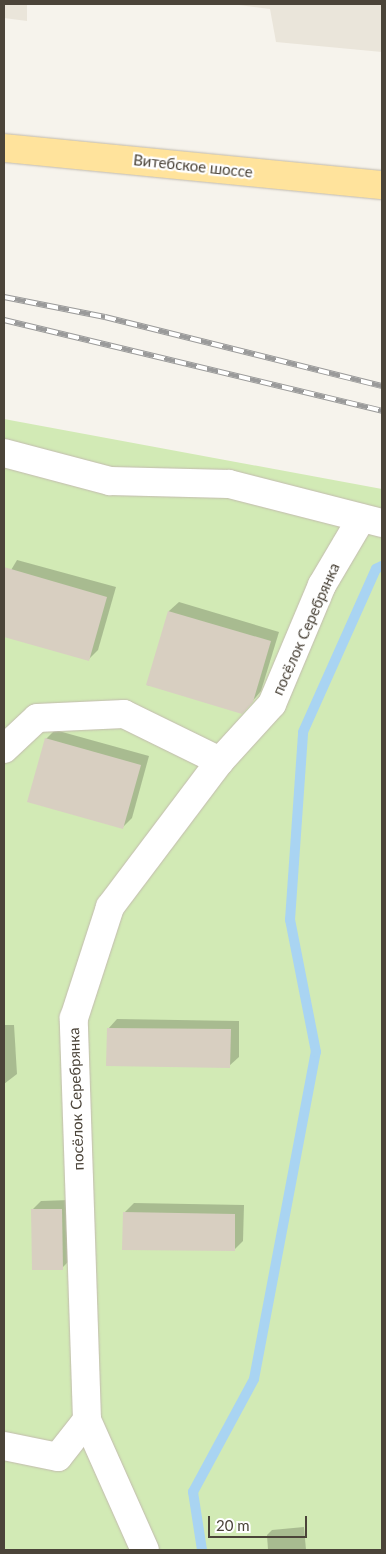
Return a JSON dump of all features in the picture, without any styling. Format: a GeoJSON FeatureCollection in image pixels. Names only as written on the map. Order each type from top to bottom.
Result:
{"type":"FeatureCollection","features":[{"type":"Feature","properties":{"kind":"main road","name":"Витебское шоссе"},"geometry":{"type":"LineString","coordinates":[[4,148],[382,185]]}},
{"type":"Feature","properties":{"kind":"lane"},"geometry":{"type":"LineString","coordinates":[[4,453],[110,480],[229,484],[371,521]]}},
{"type":"Feature","properties":{"kind":"lane","name":"посёлок Серебрянка"},"geometry":{"type":"LineString","coordinates":[[87,1420],[74,1018],[110,907],[220,762],[272,704],[322,585],[371,521]]}},
{"type":"Feature","properties":{"kind":"lane"},"geometry":{"type":"LineString","coordinates":[[4,749],[37,718],[124,714],[220,762]]}},
{"type":"Feature","properties":{"kind":"lane"},"geometry":{"type":"LineString","coordinates":[[4,1446],[58,1457],[87,1420],[145,1550]]}},
{"type":"Feature","properties":{"kind":"shaded area"},"geometry":{"type":"Polygon","coordinates":[[[4,4],[27,4],[27,21],[4,18],[4,4]]]}},
{"type":"Feature","properties":{"kind":"shaded area"},"geometry":{"type":"Polygon","coordinates":[[[231,4],[382,4],[382,52],[276,42],[270,9],[231,4]]]}},
{"type":"Feature","properties":{"kind":"green space"},"geometry":{"type":"Polygon","coordinates":[[[4,419],[382,489],[382,1550],[4,1550],[4,419]]]}},
{"type":"Feature","properties":{"kind":"building"},"geometry":{"type":"Polygon","coordinates":[[[4,567],[107,597],[89,661],[4,637],[4,567]]]}},
{"type":"Feature","properties":{"kind":"building"},"geometry":{"type":"Polygon","coordinates":[[[168,611],[271,641],[253,702],[242,714],[146,685],[168,611]]]}},
{"type":"Feature","properties":{"kind":"building"},"geometry":{"type":"Polygon","coordinates":[[[45,738],[141,765],[123,829],[27,802],[45,738]]]}},
{"type":"Feature","properties":{"kind":"building"},"geometry":{"type":"Polygon","coordinates":[[[107,1028],[231,1029],[230,1068],[106,1066],[107,1028]]]}},
{"type":"Feature","properties":{"kind":"building"},"geometry":{"type":"Polygon","coordinates":[[[31,1209],[62,1209],[63,1270],[32,1270],[31,1209]]]}},
{"type":"Feature","properties":{"kind":"building"},"geometry":{"type":"Polygon","coordinates":[[[123,1212],[235,1214],[235,1251],[122,1250],[123,1212]]]}},
{"type":"Feature","properties":{"kind":"waterway"},"geometry":{"type":"LineString","coordinates":[[202,1550],[193,1492],[254,1379],[316,1052],[290,920],[303,732],[376,569],[382,566]]}},
{"type":"Feature","properties":{"kind":"railway"},"geometry":{"type":"LineString","coordinates":[[4,297],[105,317],[382,386]]}},
{"type":"Feature","properties":{"kind":"railway"},"geometry":{"type":"LineString","coordinates":[[4,320],[382,411]]}}]}
